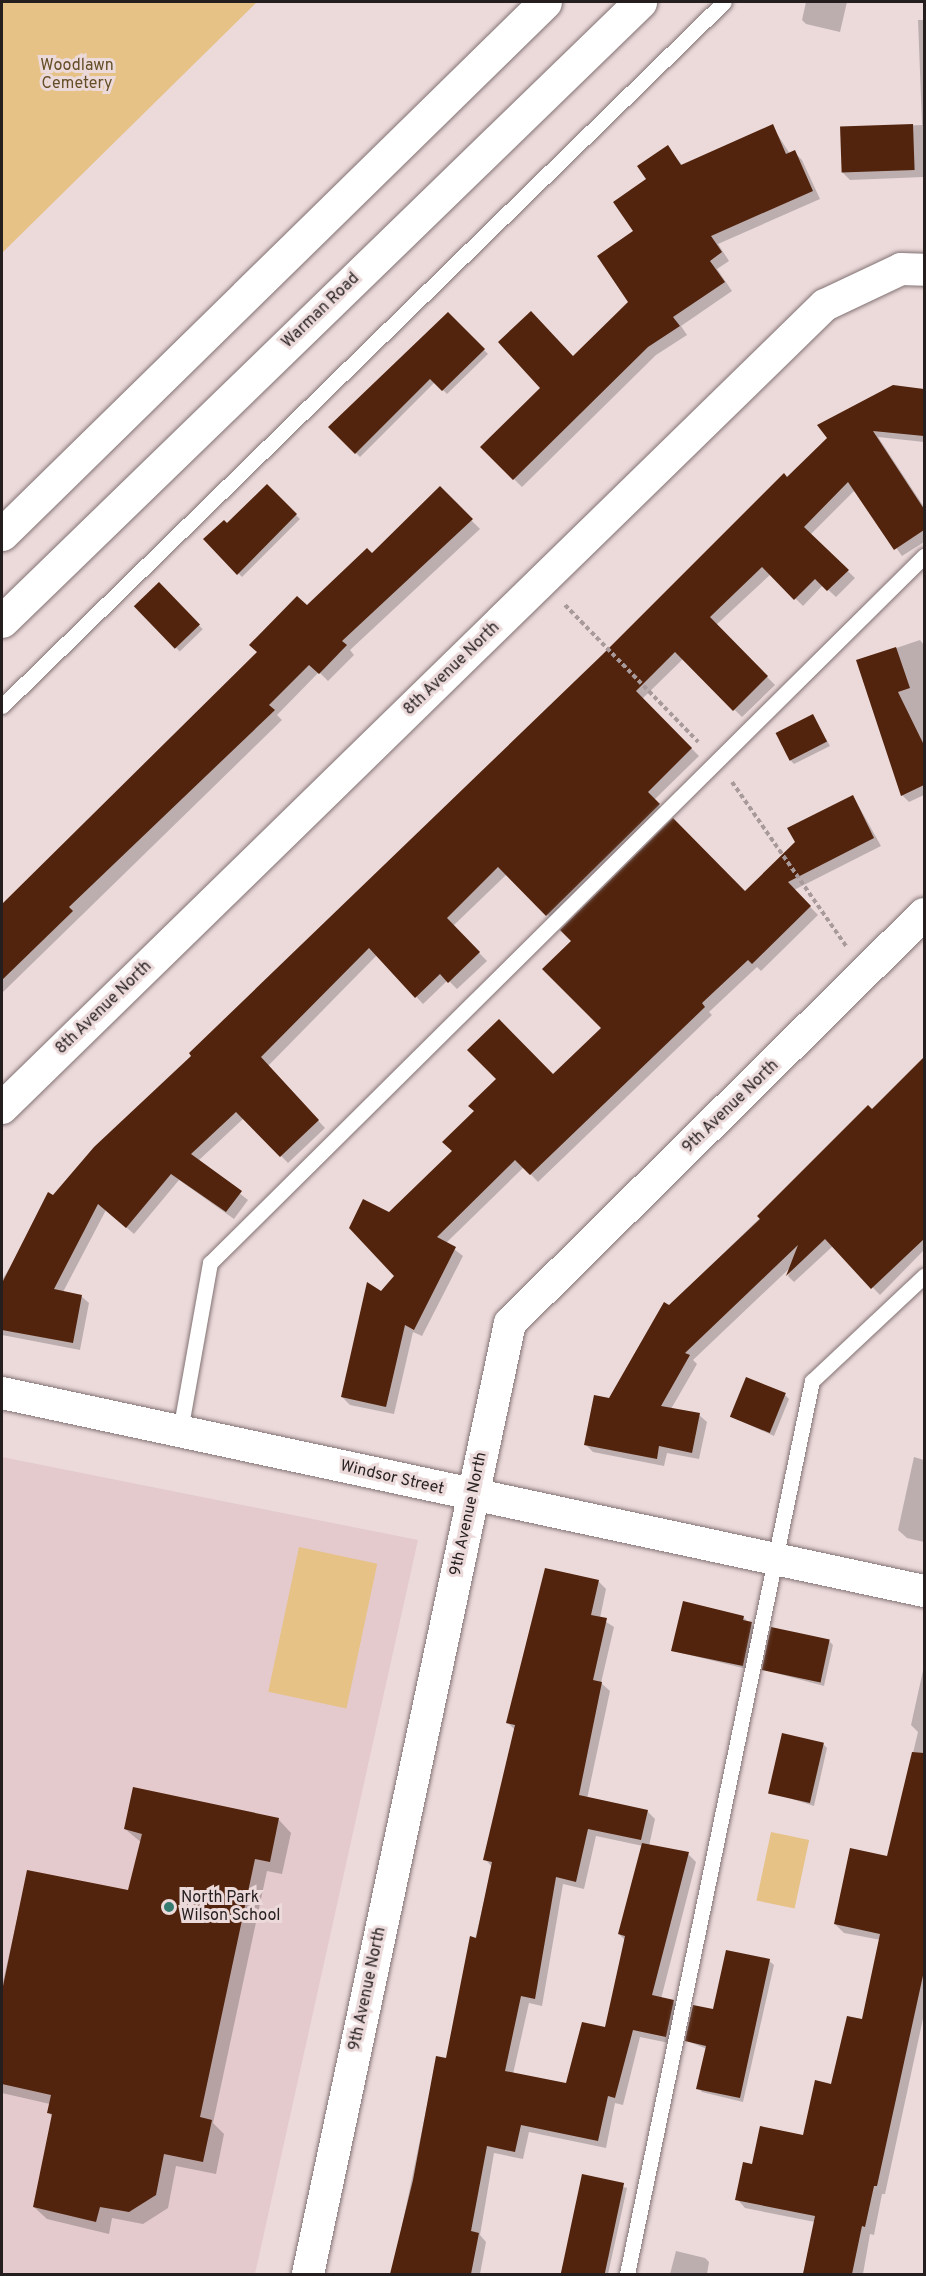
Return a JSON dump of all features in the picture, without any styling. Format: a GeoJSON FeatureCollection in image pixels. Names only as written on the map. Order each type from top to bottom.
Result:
{"type":"FeatureCollection","features":[{"type":"Feature","properties":{"kind":"main road"},"geometry":{"type":"LineString","coordinates":[[2,534],[544,2]]}},
{"type":"Feature","properties":{"kind":"main road","name":"Warman Road"},"geometry":{"type":"LineString","coordinates":[[2,621],[639,2]]}},
{"type":"Feature","properties":{"kind":"street","name":"8th Avenue North"},"geometry":{"type":"LineString","coordinates":[[2,1108],[825,305],[901,269],[924,270]]}},
{"type":"Feature","properties":{"kind":"street","name":"9th Avenue North"},"geometry":{"type":"LineString","coordinates":[[308,2274],[510,1323],[924,914]]}},
{"type":"Feature","properties":{"kind":"street","name":"Windsor Street"},"geometry":{"type":"LineString","coordinates":[[2,1393],[472,1496],[774,1557],[924,1592]]}},
{"type":"Feature","properties":{"kind":"lane"},"geometry":{"type":"LineString","coordinates":[[2,706],[724,2]]}},
{"type":"Feature","properties":{"kind":"lane"},"geometry":{"type":"LineString","coordinates":[[180,1431],[210,1263],[924,556]]}},
{"type":"Feature","properties":{"kind":"lane"},"geometry":{"type":"LineString","coordinates":[[627,2274],[812,1382],[924,1276]]}},
{"type":"Feature","properties":{"kind":"shaded area","name":"North Park Wilson School"},"geometry":{"type":"Polygon","coordinates":[[[2,1457],[418,1540],[255,2274],[2,2274],[2,1457]]]}},
{"type":"Feature","properties":{"kind":"green space","name":"Woodlawn Cemetery"},"geometry":{"type":"Polygon","coordinates":[[[2,2],[257,2],[2,253],[2,2]]]}},
{"type":"Feature","properties":{"kind":"green space"},"geometry":{"type":"Polygon","coordinates":[[[299,1547],[377,1564],[346,1708],[268,1692],[299,1547]]]}},
{"type":"Feature","properties":{"kind":"green space"},"geometry":{"type":"Polygon","coordinates":[[[771,1832],[809,1840],[795,1909],[756,1900],[771,1832]]]}},
{"type":"Feature","properties":{"kind":"building"},"geometry":{"type":"Polygon","coordinates":[[[773,124],[786,154],[795,150],[813,191],[711,236],[722,252],[710,261],[725,282],[673,317],[680,326],[648,347],[513,480],[480,447],[540,388],[498,342],[531,311],[573,356],[628,302],[597,256],[633,231],[613,202],[646,179],[637,166],[668,145],[681,165],[773,124]]]}},
{"type":"Feature","properties":{"kind":"building"},"geometry":{"type":"Polygon","coordinates":[[[913,124],[915,170],[842,173],[840,127],[913,124]]]}},
{"type":"Feature","properties":{"kind":"building"},"geometry":{"type":"Polygon","coordinates":[[[448,312],[485,349],[442,391],[430,379],[355,454],[328,427],[448,312]]]}},
{"type":"Feature","properties":{"kind":"building"},"geometry":{"type":"Polygon","coordinates":[[[893,385],[924,389],[924,436],[873,431],[924,509],[924,530],[894,550],[848,482],[804,527],[849,570],[827,591],[815,579],[794,600],[762,567],[710,617],[768,676],[733,711],[675,652],[636,691],[692,748],[648,792],[660,804],[546,916],[498,867],[447,918],[480,952],[448,983],[440,974],[415,998],[369,948],[261,1057],[319,1120],[280,1157],[236,1112],[191,1154],[242,1191],[226,1212],[171,1174],[126,1228],[98,1204],[54,1289],[82,1295],[73,1343],[2,1330],[2,1283],[48,1192],[53,1195],[94,1147],[191,1056],[189,1053],[602,655],[784,473],[787,477],[827,438],[817,425],[893,385]]]}},
{"type":"Feature","properties":{"kind":"building"},"geometry":{"type":"Polygon","coordinates":[[[267,484],[297,514],[237,575],[203,539],[224,520],[227,523],[267,484]]]}},
{"type":"Feature","properties":{"kind":"building"},"geometry":{"type":"Polygon","coordinates":[[[440,486],[473,519],[342,641],[347,645],[319,674],[309,665],[269,705],[275,710],[69,907],[73,911],[2,980],[2,904],[257,652],[249,645],[297,596],[307,605],[367,548],[372,553],[440,486]]]}},
{"type":"Feature","properties":{"kind":"building"},"geometry":{"type":"Polygon","coordinates":[[[159,582],[200,624],[175,649],[134,606],[159,582]]]}},
{"type":"Feature","properties":{"kind":"building"},"geometry":{"type":"Polygon","coordinates":[[[896,647],[910,688],[898,692],[924,745],[924,785],[901,796],[856,660],[896,647]]]}},
{"type":"Feature","properties":{"kind":"building"},"geometry":{"type":"Polygon","coordinates":[[[813,714],[827,742],[790,761],[776,733],[813,714]]]}},
{"type":"Feature","properties":{"kind":"building"},"geometry":{"type":"Polygon","coordinates":[[[853,795],[874,838],[788,882],[811,906],[752,964],[748,960],[702,1003],[705,1007],[530,1175],[515,1160],[437,1237],[456,1247],[414,1330],[405,1325],[386,1407],[341,1397],[367,1282],[381,1291],[394,1276],[349,1228],[363,1199],[389,1212],[452,1151],[442,1142],[474,1111],[468,1106],[496,1079],[467,1050],[499,1019],[553,1074],[601,1028],[542,969],[571,941],[560,930],[673,818],[745,891],[795,842],[787,828],[853,795]]]}},
{"type":"Feature","properties":{"kind":"building"},"geometry":{"type":"Polygon","coordinates":[[[924,1057],[924,1239],[871,1289],[825,1239],[786,1276],[798,1245],[685,1353],[690,1355],[661,1406],[700,1413],[692,1453],[659,1446],[657,1459],[584,1445],[594,1395],[609,1398],[664,1302],[669,1305],[760,1219],[757,1216],[868,1105],[872,1109],[924,1057]]]}},
{"type":"Feature","properties":{"kind":"building"},"geometry":{"type":"Polygon","coordinates":[[[746,1377],[786,1393],[770,1433],[730,1417],[746,1377]]]}},
{"type":"Feature","properties":{"kind":"building"},"geometry":{"type":"Polygon","coordinates":[[[545,1568],[599,1580],[591,1615],[607,1618],[593,1680],[602,1682],[579,1795],[648,1810],[641,1840],[588,1829],[576,1882],[556,1877],[535,1999],[521,1996],[505,2071],[566,2083],[582,2022],[605,2027],[625,1936],[618,1934],[642,1843],[689,1852],[652,1995],[674,2000],[666,2037],[633,2030],[615,2098],[608,2096],[598,2141],[521,2125],[515,2152],[487,2146],[471,2231],[479,2233],[471,2274],[390,2274],[413,2180],[436,2056],[446,2058],[470,1936],[476,1938],[492,1862],[483,1860],[515,1725],[506,1723],[545,1568]]]}},
{"type":"Feature","properties":{"kind":"building"},"geometry":{"type":"Polygon","coordinates":[[[683,1601],[744,1616],[743,1620],[752,1622],[743,1666],[671,1651],[683,1601]]]}},
{"type":"Feature","properties":{"kind":"building"},"geometry":{"type":"Polygon","coordinates":[[[771,1627],[830,1639],[821,1683],[762,1670],[771,1627]]]}},
{"type":"Feature","properties":{"kind":"building"},"geometry":{"type":"Polygon","coordinates":[[[782,1733],[824,1743],[810,1803],[768,1793],[782,1733]]]}},
{"type":"Feature","properties":{"kind":"building"},"geometry":{"type":"Polygon","coordinates":[[[912,1752],[924,1753],[924,1971],[877,2186],[874,2186],[865,2227],[862,2226],[852,2274],[803,2274],[815,2216],[735,2200],[743,2162],[752,2164],[760,2126],[803,2135],[815,2080],[831,2084],[847,2016],[862,2019],[880,1934],[834,1924],[850,1848],[887,1856],[912,1752]]]}},
{"type":"Feature","properties":{"kind":"building"},"geometry":{"type":"Polygon","coordinates":[[[133,1787],[279,1818],[270,1862],[255,1859],[200,2117],[212,2120],[203,2162],[164,2154],[156,2195],[129,2212],[100,2207],[96,2222],[33,2207],[52,2114],[47,2113],[51,2095],[2,2084],[2,1991],[27,1870],[128,1890],[142,1834],[124,1829],[133,1787]]]}},
{"type":"Feature","properties":{"kind":"building"},"geometry":{"type":"Polygon","coordinates":[[[726,1950],[770,1959],[740,2098],[696,2089],[706,2046],[685,2041],[693,2005],[713,2009],[726,1950]]]}},
{"type":"Feature","properties":{"kind":"building"},"geometry":{"type":"Polygon","coordinates":[[[582,2174],[624,2183],[605,2274],[561,2274],[582,2174]]]}},
{"type":"Feature","properties":{"kind":"place","name":"North Park Wilson School"},"geometry":{"type":"Point","coordinates":[169,1907]}}]}
